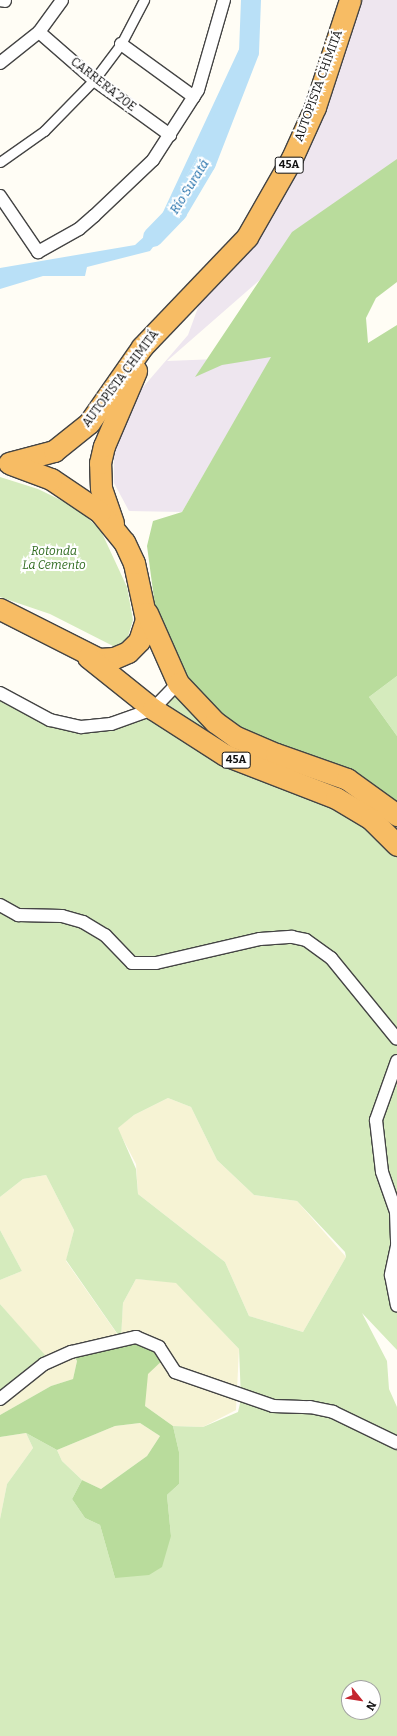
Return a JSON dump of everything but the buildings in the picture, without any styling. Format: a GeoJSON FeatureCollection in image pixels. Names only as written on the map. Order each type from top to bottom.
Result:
{"type":"FeatureCollection","features":[{"type":"Feature","properties":{"kind":"highway","name":"AUTOPISTA CHIMITÁ"},"geometry":{"type":"LineString","coordinates":[[4,463],[32,460],[70,441],[89,423],[142,347],[226,262],[266,209],[314,107],[350,0]]}},
{"type":"Feature","properties":{"kind":"highway","name":"AUTOPISTA CHIMITÁ"},"geometry":{"type":"LineString","coordinates":[[117,532],[101,489],[104,446],[139,365],[184,304]]}},
{"type":"Feature","properties":{"kind":"highway","name":"45A"},"geometry":{"type":"LineString","coordinates":[[4,463],[37,473],[76,494],[100,512],[117,532],[134,563],[144,604],[154,635],[178,683],[215,722],[236,737],[347,779],[397,815]]}},
{"type":"Feature","properties":{"kind":"highway","name":"45A"},"geometry":{"type":"LineString","coordinates":[[84,655],[107,659],[128,652],[142,634],[144,604]]}},
{"type":"Feature","properties":{"kind":"highway","name":"45A"},"geometry":{"type":"LineString","coordinates":[[0,609],[84,655],[153,709],[225,755],[336,798],[371,819],[397,845]]}},
{"type":"Feature","properties":{"kind":"street"},"geometry":{"type":"LineString","coordinates":[[0,63],[39,32],[62,0]]}},
{"type":"Feature","properties":{"kind":"street"},"geometry":{"type":"LineString","coordinates":[[0,162],[44,131],[94,80],[121,44],[144,0]]}},
{"type":"Feature","properties":{"kind":"street"},"geometry":{"type":"LineString","coordinates":[[0,196],[38,252],[79,229],[94,216],[153,160],[194,97],[224,0]]}},
{"type":"Feature","properties":{"kind":"street","name":"CARRERA 20E"},"geometry":{"type":"LineString","coordinates":[[39,32],[94,80],[170,135]]}},
{"type":"Feature","properties":{"kind":"street"},"geometry":{"type":"LineString","coordinates":[[121,44],[194,97]]}},
{"type":"Feature","properties":{"kind":"street"},"geometry":{"type":"LineString","coordinates":[[0,54],[12,52]]}},
{"type":"Feature","properties":{"kind":"street"},"geometry":{"type":"LineString","coordinates":[[0,693],[50,720],[74,727],[111,724],[153,709],[178,683]]}},
{"type":"Feature","properties":{"kind":"street"},"geometry":{"type":"LineString","coordinates":[[0,905],[18,915],[62,916],[83,922],[106,935],[132,963],[156,963],[260,939],[292,937],[306,940],[331,958],[397,1039]]}},
{"type":"Feature","properties":{"kind":"street"},"geometry":{"type":"LineString","coordinates":[[397,1061],[376,1120],[382,1172],[397,1224],[391,1275],[397,1305]]}},
{"type":"Feature","properties":{"kind":"street"},"geometry":{"type":"LineString","coordinates":[[0,1399],[44,1364],[71,1352],[136,1337],[159,1347],[175,1372],[273,1406],[310,1407],[333,1412],[397,1443]]}},
{"type":"Feature","properties":{"kind":"shaded area"},"geometry":{"type":"Polygon","coordinates":[[[359,0],[397,0],[397,160],[167,361],[272,357],[182,512],[129,511],[114,483],[114,452],[125,408],[188,335],[200,302],[245,255],[270,214],[359,0]]]}},
{"type":"Feature","properties":{"kind":"shaded area"},"geometry":{"type":"Polygon","coordinates":[[[168,1098],[191,1107],[217,1160],[254,1195],[297,1201],[346,1257],[303,1332],[249,1316],[225,1262],[138,1194],[136,1164],[117,1128],[134,1115],[168,1098]]]}},
{"type":"Feature","properties":{"kind":"shaded area"},"geometry":{"type":"Polygon","coordinates":[[[46,1175],[74,1230],[66,1261],[120,1338],[71,1352],[77,1361],[73,1379],[51,1386],[0,1415],[0,1400],[31,1376],[44,1355],[0,1304],[0,1280],[22,1271],[0,1230],[0,1197],[23,1179],[46,1175]]]}},
{"type":"Feature","properties":{"kind":"shaded area"},"geometry":{"type":"Polygon","coordinates":[[[136,1279],[176,1282],[239,1349],[236,1410],[203,1427],[173,1426],[145,1406],[121,1336],[123,1303],[136,1279]]]}},
{"type":"Feature","properties":{"kind":"shaded area"},"geometry":{"type":"Polygon","coordinates":[[[140,1423],[160,1436],[147,1456],[101,1489],[82,1480],[62,1461],[57,1450],[115,1426],[140,1423]]]}},
{"type":"Feature","properties":{"kind":"shaded area"},"geometry":{"type":"Polygon","coordinates":[[[26,1433],[33,1448],[7,1484],[0,1519],[0,1437],[26,1433]]]}},
{"type":"Feature","properties":{"kind":"green space"},"geometry":{"type":"Polygon","coordinates":[[[397,159],[397,282],[376,298],[366,318],[368,343],[397,325],[397,676],[369,697],[397,736],[397,815],[276,754],[195,704],[157,621],[147,546],[153,521],[182,512],[271,357],[222,365],[195,377],[292,232],[397,159]]]}},
{"type":"Feature","properties":{"kind":"green space","name":"Rotonda La Cemento"},"geometry":{"type":"Polygon","coordinates":[[[0,477],[38,489],[79,509],[101,531],[127,587],[133,620],[126,643],[115,647],[50,614],[0,597],[0,477]]]}},
{"type":"Feature","properties":{"kind":"green space"},"geometry":{"type":"Polygon","coordinates":[[[397,676],[397,736],[369,697],[397,676]]]}},
{"type":"Feature","properties":{"kind":"green space"},"geometry":{"type":"Polygon","coordinates":[[[178,683],[276,754],[397,815],[397,1350],[362,1313],[387,1361],[389,1389],[397,1407],[397,1736],[0,1736],[0,1519],[7,1484],[33,1448],[26,1433],[57,1450],[62,1461],[82,1480],[72,1499],[85,1518],[100,1525],[115,1578],[171,1536],[167,1495],[179,1484],[179,1452],[173,1426],[203,1427],[238,1412],[241,1399],[239,1349],[176,1283],[136,1279],[123,1303],[121,1339],[66,1260],[74,1230],[46,1175],[23,1179],[0,1197],[0,696],[82,727],[153,710],[178,683]],[[168,1098],[134,1115],[118,1128],[136,1169],[138,1194],[225,1262],[249,1316],[303,1332],[346,1257],[345,1252],[297,1201],[254,1195],[217,1160],[191,1107],[168,1098]]]}},
{"type":"Feature","properties":{"kind":"green space"},"geometry":{"type":"Polygon","coordinates":[[[0,1230],[22,1271],[0,1280],[0,1230]]]}},
{"type":"Feature","properties":{"kind":"green space"},"geometry":{"type":"Polygon","coordinates":[[[0,1304],[45,1355],[30,1376],[0,1398],[0,1304]]]}},
{"type":"Feature","properties":{"kind":"green space"},"geometry":{"type":"Polygon","coordinates":[[[136,1337],[166,1357],[148,1374],[145,1406],[173,1426],[179,1452],[179,1484],[167,1495],[171,1536],[162,1567],[149,1575],[115,1578],[100,1525],[85,1518],[72,1499],[82,1480],[101,1489],[147,1456],[160,1436],[140,1423],[115,1426],[57,1450],[26,1433],[0,1437],[0,1415],[51,1386],[73,1379],[77,1361],[72,1352],[136,1337]]]}},
{"type":"Feature","properties":{"kind":"water"},"geometry":{"type":"Polygon","coordinates":[[[246,0],[255,0],[256,12],[248,37],[207,140],[183,183],[169,226],[150,251],[87,267],[85,276],[43,276],[0,289],[0,268],[135,245],[157,225],[241,45],[246,0]]]}},
{"type":"Feature","properties":{"kind":"waterway","name":"Río Suratá"},"geometry":{"type":"LineString","coordinates":[[153,237],[177,212],[206,163],[249,52],[251,0]]}}]}
